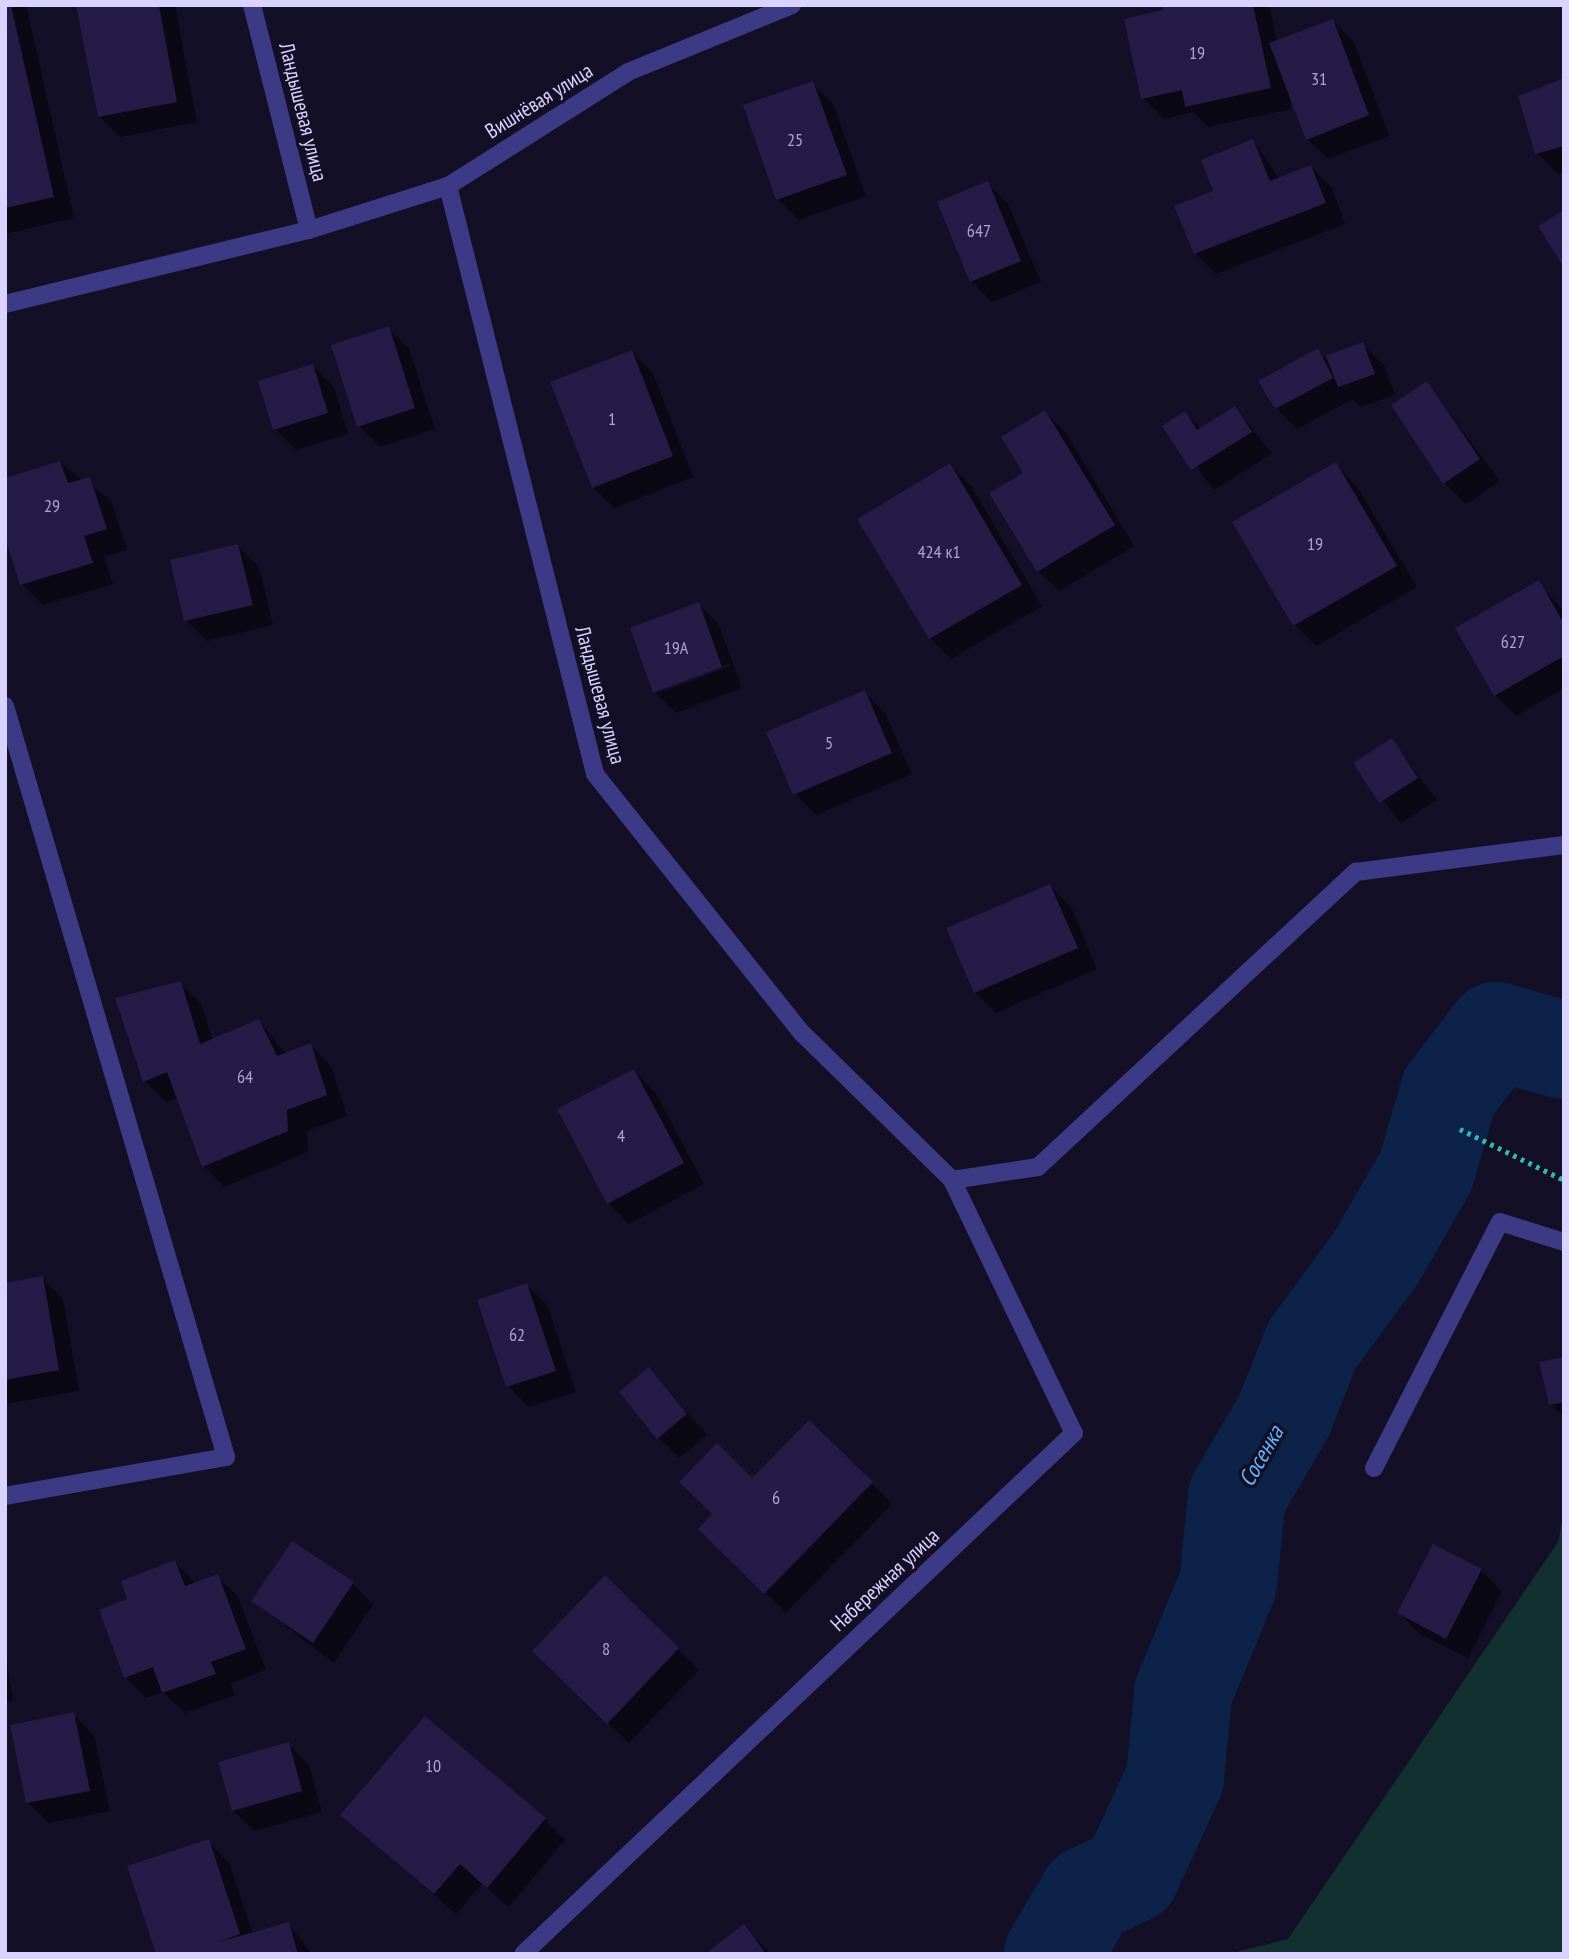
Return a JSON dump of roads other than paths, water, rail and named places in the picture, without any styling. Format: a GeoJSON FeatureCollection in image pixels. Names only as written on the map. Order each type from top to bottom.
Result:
{"type":"FeatureCollection","features":[{"type":"Feature","properties":{"kind":"street","name":"Ландышевая улица"},"geometry":{"type":"LineString","coordinates":[[252,5],[309,230]]}},
{"type":"Feature","properties":{"kind":"street","name":"Вишнёвая улица"},"geometry":{"type":"LineString","coordinates":[[5,303],[309,230],[448,186],[628,72],[793,5]]}},
{"type":"Feature","properties":{"kind":"street","name":"Ландышевая улица"},"geometry":{"type":"LineString","coordinates":[[448,186],[595,774],[802,1033],[952,1180]]}},
{"type":"Feature","properties":{"kind":"street"},"geometry":{"type":"LineString","coordinates":[[5,706],[226,1457],[5,1496]]}},
{"type":"Feature","properties":{"kind":"street"},"geometry":{"type":"LineString","coordinates":[[952,1180],[1038,1167],[1356,872],[1564,845]]}},
{"type":"Feature","properties":{"kind":"street","name":"Набережная улица"},"geometry":{"type":"LineString","coordinates":[[523,1954],[1074,1433],[952,1180]]}},
{"type":"Feature","properties":{"kind":"street"},"geometry":{"type":"LineString","coordinates":[[1374,1468],[1500,1222],[1564,1242]]}},
{"type":"Feature","properties":{"kind":"waterway","name":"Сосенка"},"geometry":{"type":"LineString","coordinates":[[1053,1954],[1088,1895],[1131,1874],[1175,1778],[1183,1693],[1228,1584],[1237,1496],[1284,1416],[1312,1345],[1376,1258],[1426,1171],[1449,1092],[1496,1031],[1564,1050]]}}]}
